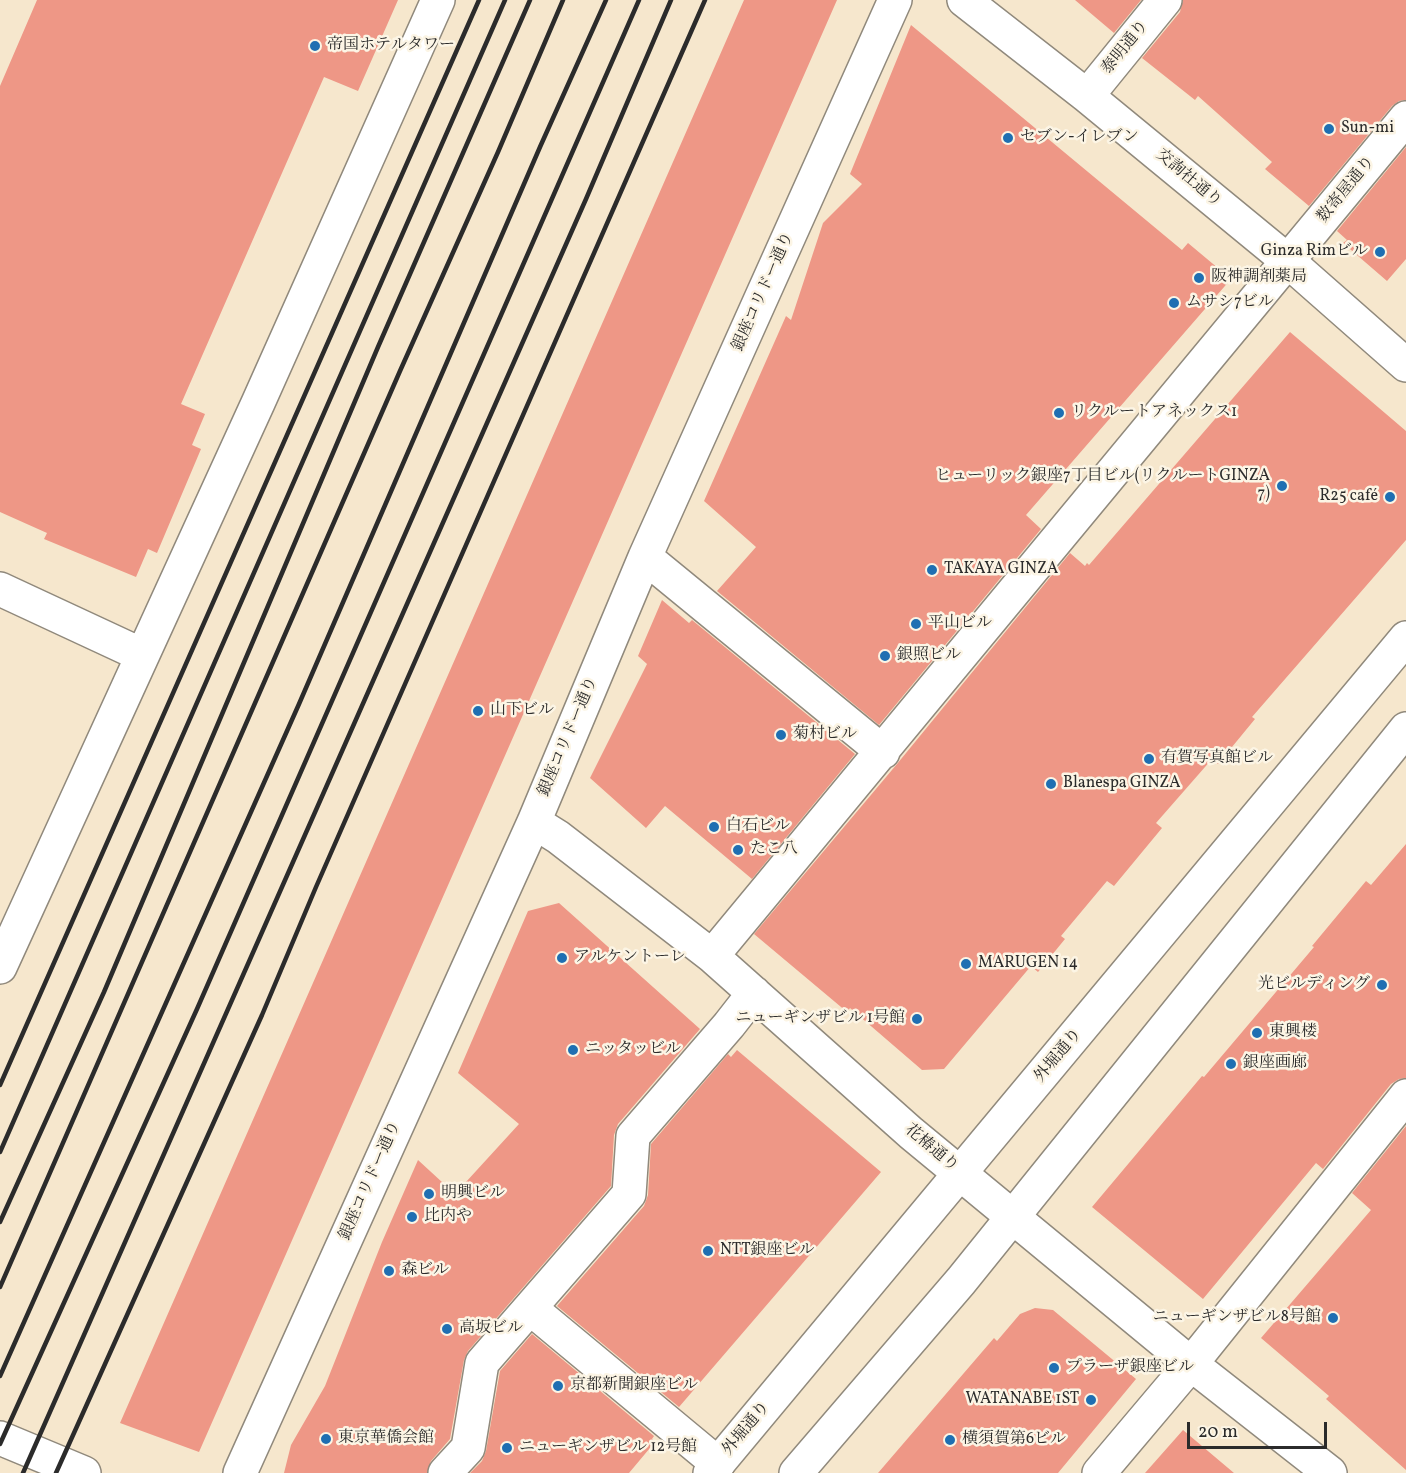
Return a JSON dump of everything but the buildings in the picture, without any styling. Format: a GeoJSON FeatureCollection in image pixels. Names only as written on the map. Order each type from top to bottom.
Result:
{"type":"FeatureCollection","features":[{"type":"Feature","properties":{"kind":"street"},"geometry":{"type":"LineString","coordinates":[[0,967],[253,413],[438,0]]}},
{"type":"Feature","properties":{"kind":"street","name":"銀座コリドー通り"},"geometry":{"type":"LineString","coordinates":[[240,1473],[534,822],[645,557],[896,0]]}},
{"type":"Feature","properties":{"kind":"street","name":"交詢社通り"},"geometry":{"type":"LineString","coordinates":[[964,0],[1087,96],[1289,262],[1406,365]]}},
{"type":"Feature","properties":{"kind":"street","name":"泰明通り"},"geometry":{"type":"LineString","coordinates":[[1087,96],[1165,0]]}},
{"type":"Feature","properties":{"kind":"street","name":"数寄屋通り"},"geometry":{"type":"LineString","coordinates":[[712,956],[1406,118]]}},
{"type":"Feature","properties":{"kind":"street"},"geometry":{"type":"LineString","coordinates":[[645,557],[883,752]]}},
{"type":"Feature","properties":{"kind":"street"},"geometry":{"type":"LineString","coordinates":[[0,589],[142,655]]}},
{"type":"Feature","properties":{"kind":"street","name":"外堀通り"},"geometry":{"type":"LineString","coordinates":[[714,1469],[1406,638]]}},
{"type":"Feature","properties":{"kind":"street"},"geometry":{"type":"LineString","coordinates":[[796,1473],[961,1281],[1000,1207],[1406,729]]}},
{"type":"Feature","properties":{"kind":"street","name":"花椿通り"},"geometry":{"type":"LineString","coordinates":[[534,822],[558,837],[712,956],[911,1133],[1191,1364],[1330,1473]]}},
{"type":"Feature","properties":{"kind":"street"},"geometry":{"type":"LineString","coordinates":[[445,1473],[468,1448],[482,1363],[629,1194],[633,1136],[754,993]]}},
{"type":"Feature","properties":{"kind":"street"},"geometry":{"type":"LineString","coordinates":[[1099,1473],[1191,1364],[1406,1096]]}},
{"type":"Feature","properties":{"kind":"street"},"geometry":{"type":"LineString","coordinates":[[530,1308],[714,1469]]}},
{"type":"Feature","properties":{"kind":"street"},"geometry":{"type":"LineString","coordinates":[[0,1438],[84,1473]]}},
{"type":"Feature","properties":{"kind":"railway"},"geometry":{"type":"LineString","coordinates":[[0,1085],[479,0]]}},
{"type":"Feature","properties":{"kind":"railway"},"geometry":{"type":"LineString","coordinates":[[0,1152],[505,0]]}},
{"type":"Feature","properties":{"kind":"railway"},"geometry":{"type":"LineString","coordinates":[[0,1222],[104,992],[378,347],[530,0]]}},
{"type":"Feature","properties":{"kind":"railway"},"geometry":{"type":"LineString","coordinates":[[0,1287],[563,0]]}},
{"type":"Feature","properties":{"kind":"railway"},"geometry":{"type":"LineString","coordinates":[[0,1376],[299,704],[606,0]]}},
{"type":"Feature","properties":{"kind":"railway"},"geometry":{"type":"LineString","coordinates":[[0,1444],[197,1009],[639,0]]}},
{"type":"Feature","properties":{"kind":"railway"},"geometry":{"type":"LineString","coordinates":[[23,1473],[586,199],[671,0]]}},
{"type":"Feature","properties":{"kind":"railway"},"geometry":{"type":"LineString","coordinates":[[56,1473],[262,1015],[705,0]]}},
{"type":"Feature","properties":{"kind":"place","name":"帝国ホテルタワー"},"geometry":{"type":"Point","coordinates":[315,46]}},
{"type":"Feature","properties":{"kind":"place","name":"Sun-mi"},"geometry":{"type":"Point","coordinates":[1329,129]}},
{"type":"Feature","properties":{"kind":"place","name":"セブン-イレブン"},"geometry":{"type":"Point","coordinates":[1008,138]}},
{"type":"Feature","properties":{"kind":"place","name":"Ginza Rimビル"},"geometry":{"type":"Point","coordinates":[1380,252]}},
{"type":"Feature","properties":{"kind":"place","name":"阪神調剤薬局"},"geometry":{"type":"Point","coordinates":[1199,278]}},
{"type":"Feature","properties":{"kind":"place","name":"ムサシ7ビル"},"geometry":{"type":"Point","coordinates":[1174,303]}},
{"type":"Feature","properties":{"kind":"place","name":"リクルートアネックス1"},"geometry":{"type":"Point","coordinates":[1059,413]}},
{"type":"Feature","properties":{"kind":"place","name":"ヒューリック銀座7丁目ビル(リクルートGINZA 7)"},"geometry":{"type":"Point","coordinates":[1282,486]}},
{"type":"Feature","properties":{"kind":"place","name":"R25 café"},"geometry":{"type":"Point","coordinates":[1390,497]}},
{"type":"Feature","properties":{"kind":"place","name":"TAKAYA GINZA"},"geometry":{"type":"Point","coordinates":[932,570]}},
{"type":"Feature","properties":{"kind":"place","name":"平山ビル"},"geometry":{"type":"Point","coordinates":[916,624]}},
{"type":"Feature","properties":{"kind":"place","name":"銀照ビル"},"geometry":{"type":"Point","coordinates":[885,656]}},
{"type":"Feature","properties":{"kind":"place","name":"山下ビル"},"geometry":{"type":"Point","coordinates":[478,711]}},
{"type":"Feature","properties":{"kind":"place","name":"菊村ビル"},"geometry":{"type":"Point","coordinates":[781,735]}},
{"type":"Feature","properties":{"kind":"place","name":"有賀写真館ビル"},"geometry":{"type":"Point","coordinates":[1149,759]}},
{"type":"Feature","properties":{"kind":"place","name":"Blanespa GINZA"},"geometry":{"type":"Point","coordinates":[1051,784]}},
{"type":"Feature","properties":{"kind":"place","name":"白石ビル"},"geometry":{"type":"Point","coordinates":[714,827]}},
{"type":"Feature","properties":{"kind":"place","name":"たこ八"},"geometry":{"type":"Point","coordinates":[738,850]}},
{"type":"Feature","properties":{"kind":"place","name":"アルケントーレ"},"geometry":{"type":"Point","coordinates":[562,958]}},
{"type":"Feature","properties":{"kind":"place","name":"MARUGEN 14"},"geometry":{"type":"Point","coordinates":[966,964]}},
{"type":"Feature","properties":{"kind":"place","name":"光ビルディング"},"geometry":{"type":"Point","coordinates":[1382,985]}},
{"type":"Feature","properties":{"kind":"place","name":"ニューギンザビル 1号館"},"geometry":{"type":"Point","coordinates":[917,1019]}},
{"type":"Feature","properties":{"kind":"place","name":"東興楼"},"geometry":{"type":"Point","coordinates":[1257,1033]}},
{"type":"Feature","properties":{"kind":"place","name":"ニッタッビル"},"geometry":{"type":"Point","coordinates":[573,1050]}},
{"type":"Feature","properties":{"kind":"place","name":"銀座画廊"},"geometry":{"type":"Point","coordinates":[1231,1064]}},
{"type":"Feature","properties":{"kind":"place","name":"明興ビル"},"geometry":{"type":"Point","coordinates":[429,1194]}},
{"type":"Feature","properties":{"kind":"place","name":"比内や"},"geometry":{"type":"Point","coordinates":[412,1217]}},
{"type":"Feature","properties":{"kind":"place","name":"NTT銀座ビル"},"geometry":{"type":"Point","coordinates":[708,1251]}},
{"type":"Feature","properties":{"kind":"place","name":"森ビル"},"geometry":{"type":"Point","coordinates":[389,1271]}},
{"type":"Feature","properties":{"kind":"place","name":"ニューギンザビル8号館"},"geometry":{"type":"Point","coordinates":[1333,1318]}},
{"type":"Feature","properties":{"kind":"place","name":"高坂ビル"},"geometry":{"type":"Point","coordinates":[447,1329]}},
{"type":"Feature","properties":{"kind":"place","name":"プラーザ銀座ビル"},"geometry":{"type":"Point","coordinates":[1054,1368]}},
{"type":"Feature","properties":{"kind":"place","name":"京都新聞銀座ビル"},"geometry":{"type":"Point","coordinates":[558,1386]}},
{"type":"Feature","properties":{"kind":"place","name":"WATANABE 1ST"},"geometry":{"type":"Point","coordinates":[1091,1400]}},
{"type":"Feature","properties":{"kind":"place","name":"東京華僑会館"},"geometry":{"type":"Point","coordinates":[326,1439]}},
{"type":"Feature","properties":{"kind":"place","name":"横須賀第6ビル"},"geometry":{"type":"Point","coordinates":[950,1440]}},
{"type":"Feature","properties":{"kind":"place","name":"ニューギンザビル 12号館"},"geometry":{"type":"Point","coordinates":[507,1448]}}]}
